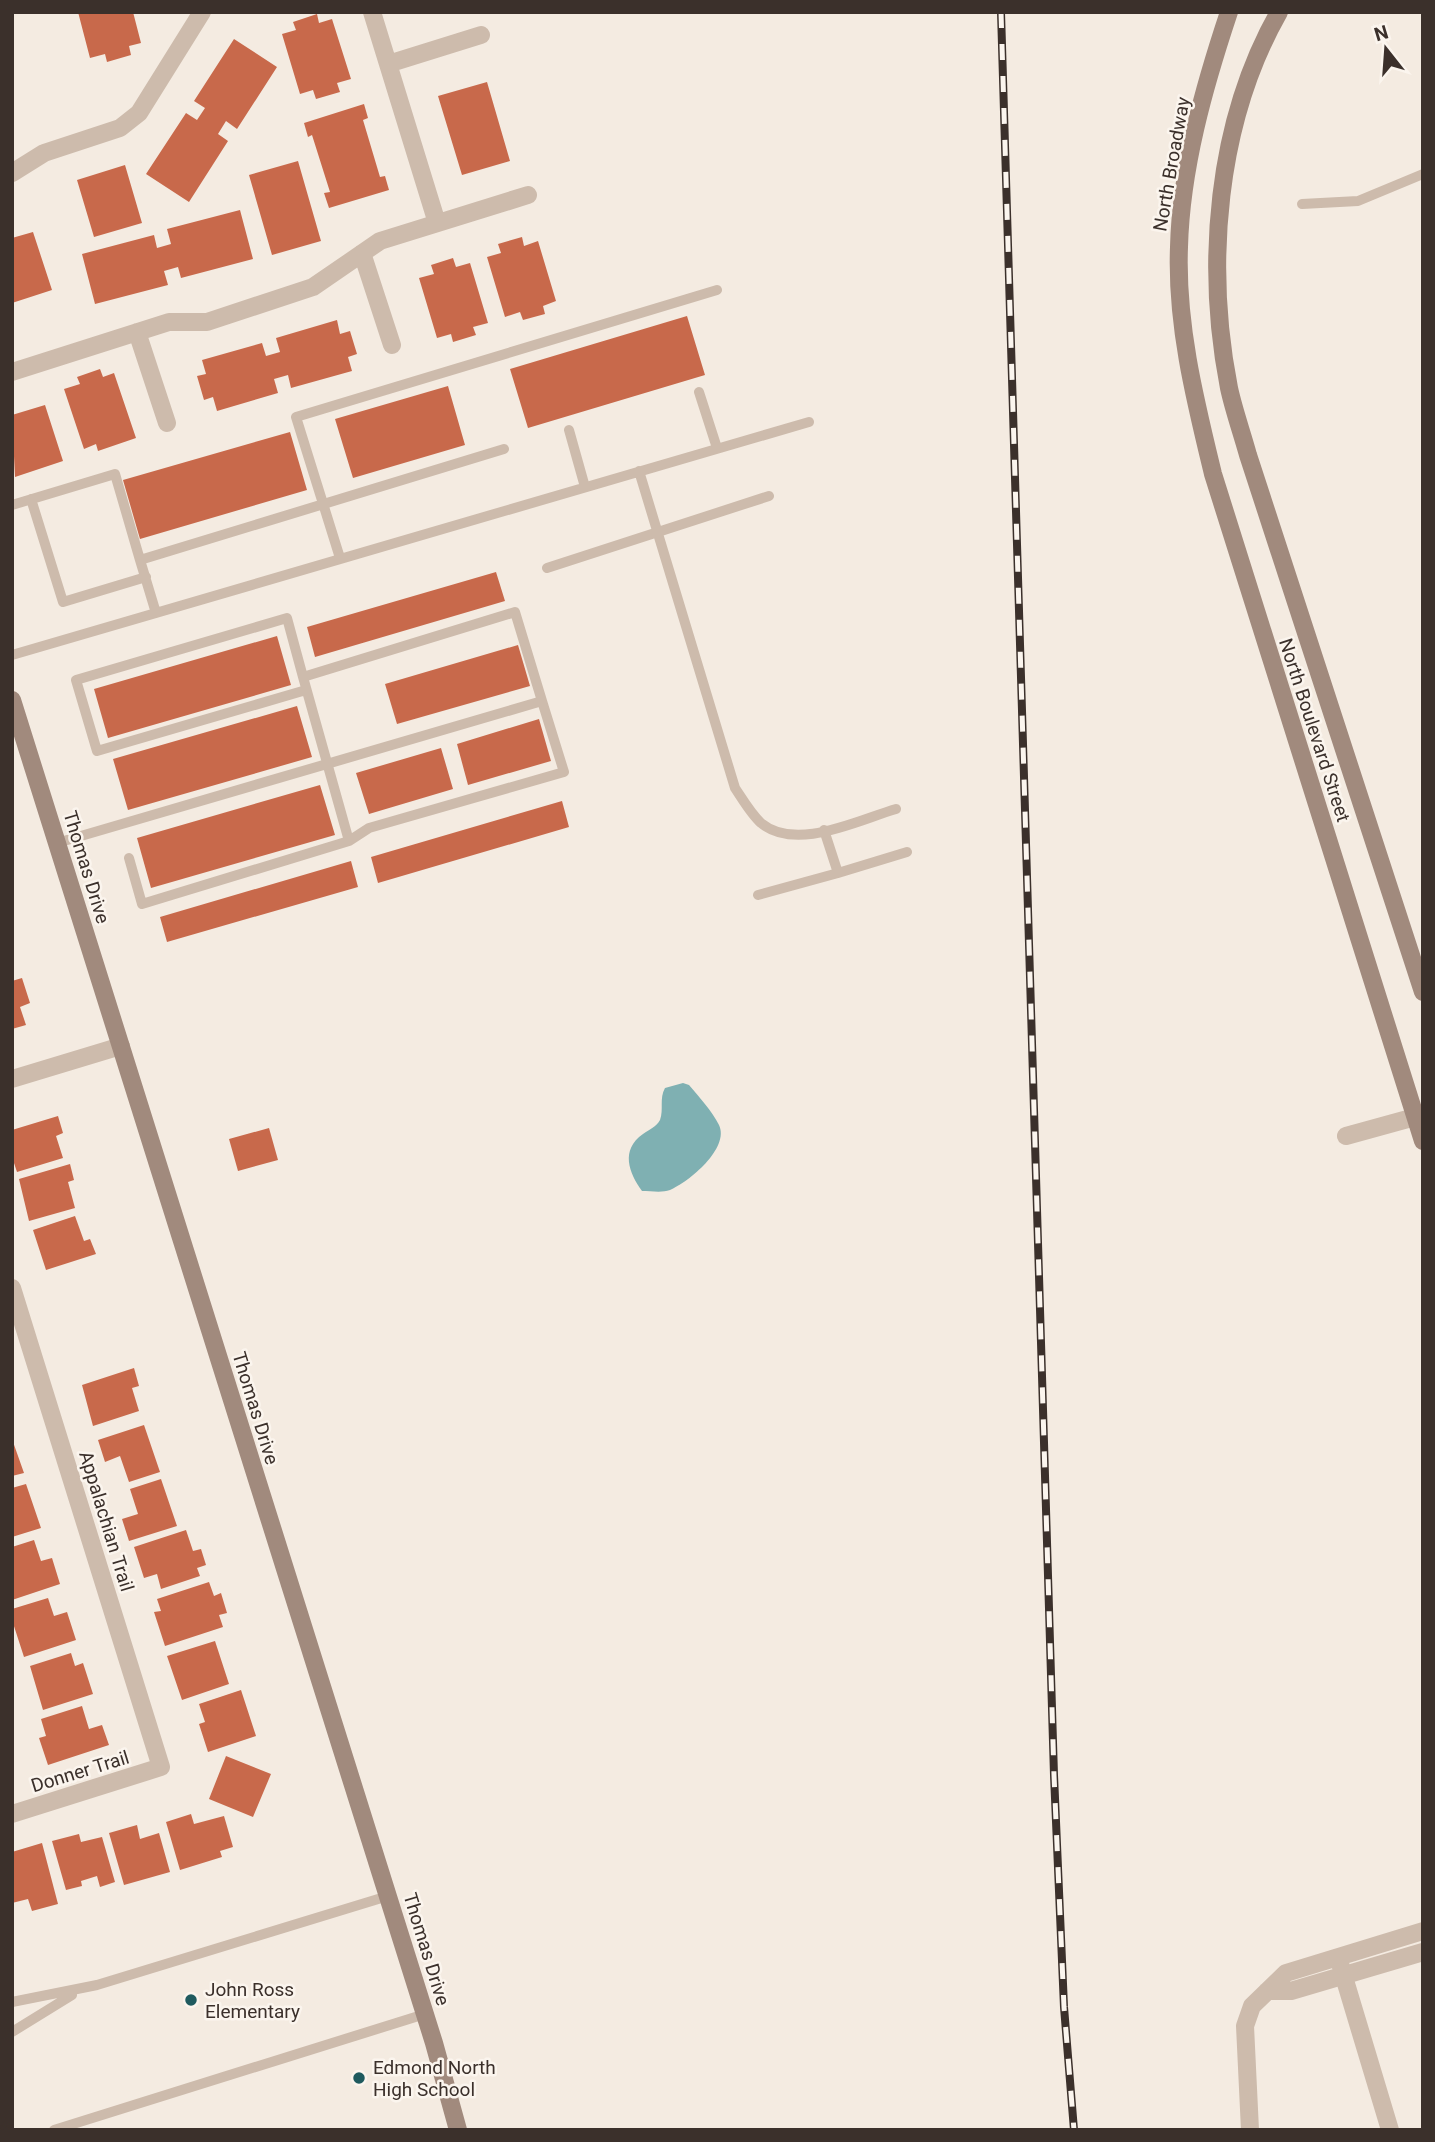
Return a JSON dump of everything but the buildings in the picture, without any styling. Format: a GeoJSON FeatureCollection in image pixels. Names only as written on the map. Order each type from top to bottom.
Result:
{"type":"FeatureCollection","features":[{"type":"Feature","properties":{"kind":"main road","name":"North Broadway"},"geometry":{"type":"LineString","coordinates":[[1183,327],[1179,247],[1190,160],[1209,72],[1229,12]]}},
{"type":"Feature","properties":{"kind":"main road","name":"North Boulevard Street"},"geometry":{"type":"LineString","coordinates":[[1279,12],[1242,91],[1219,219],[1220,320],[1229,388],[1248,455],[1423,992]]}},
{"type":"Feature","properties":{"kind":"main road","name":"North Boulevard Street"},"geometry":{"type":"LineString","coordinates":[[1183,327],[1196,402],[1213,474],[1419,1114],[1423,1141]]}},
{"type":"Feature","properties":{"kind":"main road","name":"Thomas Drive"},"geometry":{"type":"LineString","coordinates":[[12,700],[425,2014],[458,2130]]}},
{"type":"Feature","properties":{"kind":"street"},"geometry":{"type":"LineString","coordinates":[[12,173],[44,153],[120,128],[139,113],[202,12]]}},
{"type":"Feature","properties":{"kind":"street"},"geometry":{"type":"LineString","coordinates":[[372,12],[437,223]]}},
{"type":"Feature","properties":{"kind":"street"},"geometry":{"type":"LineString","coordinates":[[388,64],[481,35]]}},
{"type":"Feature","properties":{"kind":"street"},"geometry":{"type":"LineString","coordinates":[[12,372],[169,321],[207,321],[313,287],[380,241],[528,195]]}},
{"type":"Feature","properties":{"kind":"street"},"geometry":{"type":"LineString","coordinates":[[362,253],[392,345]]}},
{"type":"Feature","properties":{"kind":"street"},"geometry":{"type":"LineString","coordinates":[[137,332],[167,423]]}},
{"type":"Feature","properties":{"kind":"street"},"geometry":{"type":"LineString","coordinates":[[12,1079],[121,1046]]}},
{"type":"Feature","properties":{"kind":"street"},"geometry":{"type":"LineString","coordinates":[[1346,1136],[1419,1114]]}},
{"type":"Feature","properties":{"kind":"street","name":"Appalachian Trail"},"geometry":{"type":"LineString","coordinates":[[12,1288],[161,1767]]}},
{"type":"Feature","properties":{"kind":"street","name":"Donner Trail"},"geometry":{"type":"LineString","coordinates":[[12,1814],[161,1767]]}},
{"type":"Feature","properties":{"kind":"street"},"geometry":{"type":"LineString","coordinates":[[1250,2130],[1245,2026],[1252,2006],[1286,1973],[1423,1931]]}},
{"type":"Feature","properties":{"kind":"street"},"geometry":{"type":"LineString","coordinates":[[1267,1991],[1291,1991],[1423,1952]]}},
{"type":"Feature","properties":{"kind":"street"},"geometry":{"type":"LineString","coordinates":[[1338,1957],[1390,2130]]}},
{"type":"Feature","properties":{"kind":"lane"},"geometry":{"type":"LineString","coordinates":[[1302,204],[1358,201],[1423,174]]}},
{"type":"Feature","properties":{"kind":"lane"},"geometry":{"type":"LineString","coordinates":[[340,558],[296,417],[717,290]]}},
{"type":"Feature","properties":{"kind":"lane"},"geometry":{"type":"LineString","coordinates":[[699,392],[717,448]]}},
{"type":"Feature","properties":{"kind":"lane"},"geometry":{"type":"LineString","coordinates":[[12,655],[809,422]]}},
{"type":"Feature","properties":{"kind":"lane"},"geometry":{"type":"LineString","coordinates":[[569,430],[585,487]]}},
{"type":"Feature","properties":{"kind":"lane"},"geometry":{"type":"LineString","coordinates":[[140,560],[504,449]]}},
{"type":"Feature","properties":{"kind":"lane"},"geometry":{"type":"LineString","coordinates":[[639,471],[735,788],[760,822],[772,830],[789,834],[824,830],[896,808]]}},
{"type":"Feature","properties":{"kind":"lane"},"geometry":{"type":"LineString","coordinates":[[12,505],[115,474],[156,612]]}},
{"type":"Feature","properties":{"kind":"lane"},"geometry":{"type":"LineString","coordinates":[[547,568],[769,496]]}},
{"type":"Feature","properties":{"kind":"lane"},"geometry":{"type":"LineString","coordinates":[[31,499],[63,602],[146,577]]}},
{"type":"Feature","properties":{"kind":"lane"},"geometry":{"type":"LineString","coordinates":[[129,858],[142,904],[349,841],[369,828],[564,772],[515,612],[303,677]]}},
{"type":"Feature","properties":{"kind":"lane"},"geometry":{"type":"LineString","coordinates":[[306,690],[97,751],[76,680],[287,618],[349,841]]}},
{"type":"Feature","properties":{"kind":"lane"},"geometry":{"type":"LineString","coordinates":[[57,843],[542,701]]}},
{"type":"Feature","properties":{"kind":"lane"},"geometry":{"type":"LineString","coordinates":[[824,830],[838,873]]}},
{"type":"Feature","properties":{"kind":"lane"},"geometry":{"type":"LineString","coordinates":[[758,895],[907,852]]}},
{"type":"Feature","properties":{"kind":"lane"},"geometry":{"type":"LineString","coordinates":[[12,2032],[62,1999],[97,1985],[388,1896]]}},
{"type":"Feature","properties":{"kind":"lane"},"geometry":{"type":"LineString","coordinates":[[12,2002],[97,1985]]}},
{"type":"Feature","properties":{"kind":"lane"},"geometry":{"type":"LineString","coordinates":[[54,2130],[425,2014]]}},
{"type":"Feature","properties":{"kind":"water"},"geometry":{"type":"Polygon","coordinates":[[[683,1083],[689,1085],[719,1125],[719,1144],[706,1163],[678,1186],[664,1191],[642,1191],[633,1177],[629,1162],[631,1147],[660,1120],[665,1088],[683,1083]]]}},
{"type":"Feature","properties":{"kind":"railway"},"geometry":{"type":"LineString","coordinates":[[1001,12],[1054,1775],[1064,2007],[1074,2130]]}},
{"type":"Feature","properties":{"kind":"place","name":"John Ross Elementary"},"geometry":{"type":"Point","coordinates":[191,2000]}},
{"type":"Feature","properties":{"kind":"place","name":"Edmond North High School"},"geometry":{"type":"Point","coordinates":[359,2078]}}]}
